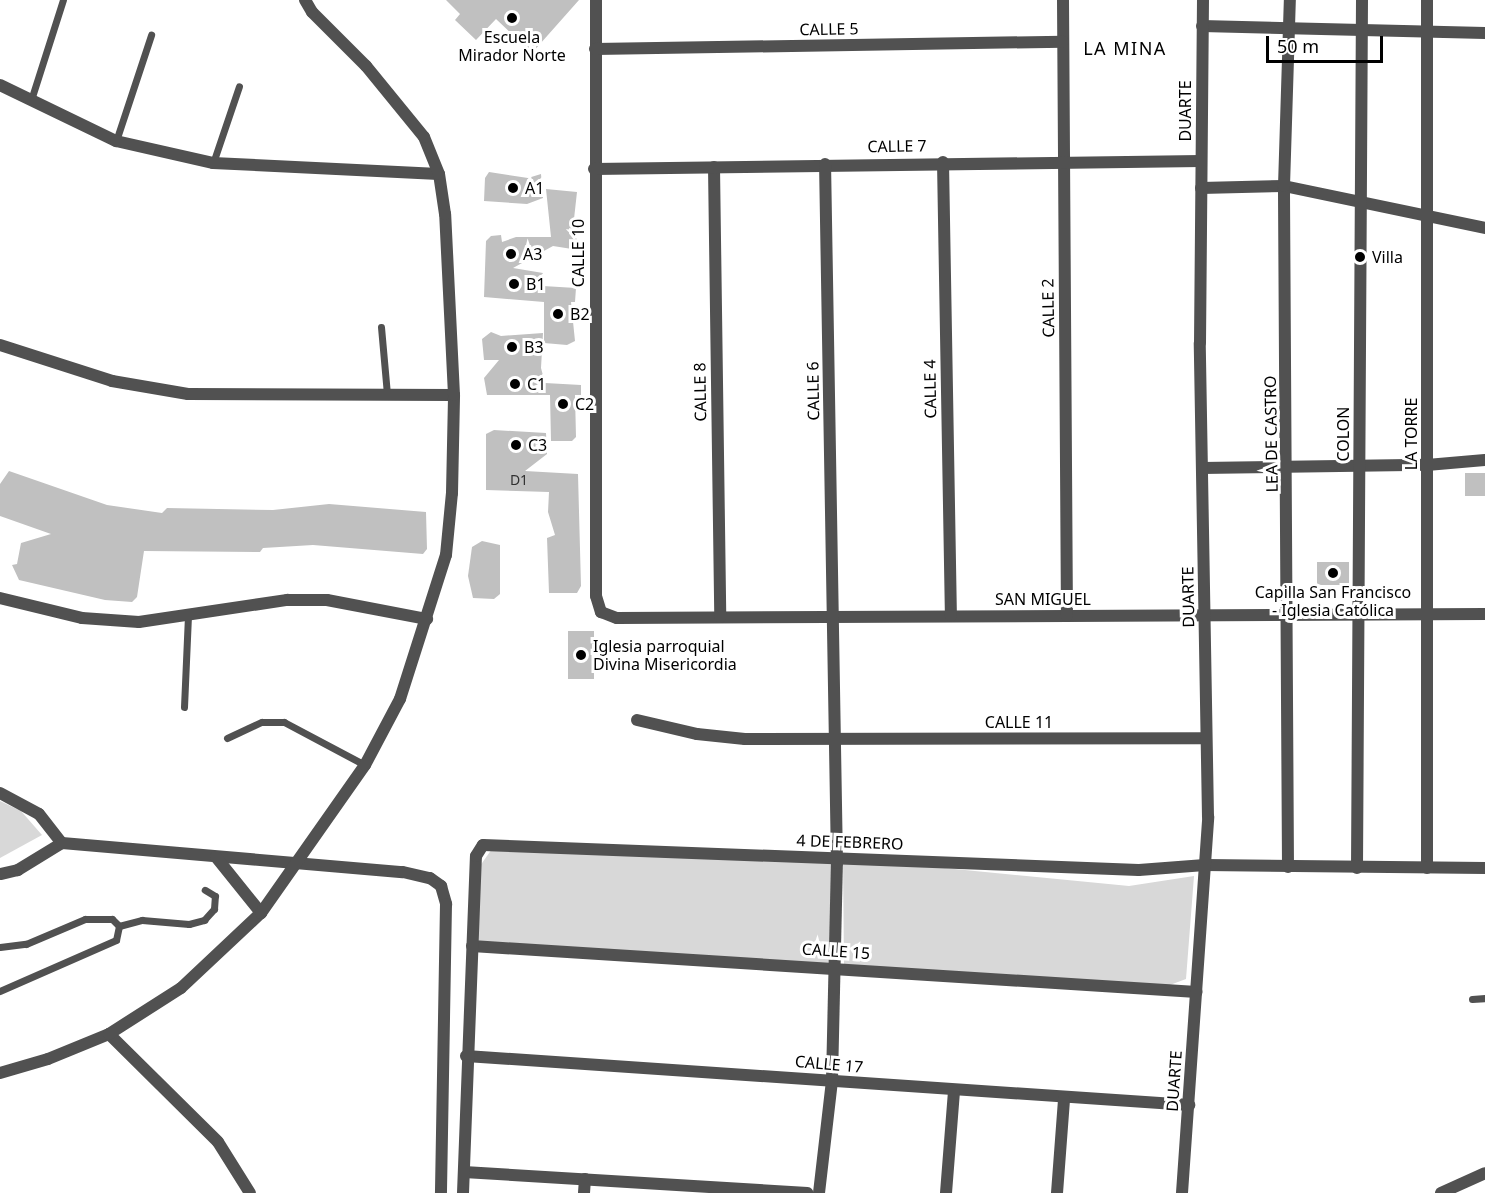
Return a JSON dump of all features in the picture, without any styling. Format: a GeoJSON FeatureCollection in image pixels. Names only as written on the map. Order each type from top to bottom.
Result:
{"type":"FeatureCollection","features":[{"type":"Feature","properties":{"kind":"street"},"geometry":{"type":"LineString","coordinates":[[0,1073],[48,1059],[109,1034],[181,988],[261,913],[297,865],[365,765],[400,699],[446,555],[452,493],[454,395],[445,214],[439,174],[424,137],[366,66],[312,12],[305,0]]}},
{"type":"Feature","properties":{"kind":"street","name":"CALLE 10"},"geometry":{"type":"LineString","coordinates":[[596,0],[594,169],[596,596],[601,612]]}},
{"type":"Feature","properties":{"kind":"street","name":"CALLE 2"},"geometry":{"type":"LineString","coordinates":[[1063,0],[1067,616]]}},
{"type":"Feature","properties":{"kind":"street","name":"DUARTE"},"geometry":{"type":"LineString","coordinates":[[1182,1193],[1208,817],[1204,738],[1206,615],[1202,468],[1203,0]]}},
{"type":"Feature","properties":{"kind":"street","name":"LEA DE CASTRO"},"geometry":{"type":"LineString","coordinates":[[1288,867],[1288,467],[1284,186],[1290,0]]}},
{"type":"Feature","properties":{"kind":"street","name":"COLON"},"geometry":{"type":"LineString","coordinates":[[1357,868],[1362,0]]}},
{"type":"Feature","properties":{"kind":"street","name":"LA TORRE"},"geometry":{"type":"LineString","coordinates":[[1427,0],[1427,868]]}},
{"type":"Feature","properties":{"kind":"street"},"geometry":{"type":"LineString","coordinates":[[1202,26],[1485,33]]}},
{"type":"Feature","properties":{"kind":"street","name":"CALLE 5"},"geometry":{"type":"LineString","coordinates":[[596,49],[1063,42]]}},
{"type":"Feature","properties":{"kind":"street"},"geometry":{"type":"LineString","coordinates":[[0,85],[116,141],[213,163],[439,174]]}},
{"type":"Feature","properties":{"kind":"street","name":"CALLE 7"},"geometry":{"type":"LineString","coordinates":[[594,169],[943,162],[1201,161]]}},
{"type":"Feature","properties":{"kind":"street","name":"CALLE 4"},"geometry":{"type":"LineString","coordinates":[[943,162],[951,615]]}},
{"type":"Feature","properties":{"kind":"street","name":"CALLE 6"},"geometry":{"type":"LineString","coordinates":[[819,1193],[832,1080],[836,967],[834,617],[825,164]]}},
{"type":"Feature","properties":{"kind":"street","name":"CALLE 8"},"geometry":{"type":"LineString","coordinates":[[714,167],[720,617]]}},
{"type":"Feature","properties":{"kind":"street"},"geometry":{"type":"LineString","coordinates":[[1201,188],[1284,186],[1427,218],[1485,228]]}},
{"type":"Feature","properties":{"kind":"street"},"geometry":{"type":"LineString","coordinates":[[0,345],[112,381],[188,394],[454,395]]}},
{"type":"Feature","properties":{"kind":"street"},"geometry":{"type":"LineString","coordinates":[[1202,468],[1427,465],[1485,460]]}},
{"type":"Feature","properties":{"kind":"street"},"geometry":{"type":"LineString","coordinates":[[0,598],[82,618],[139,622],[188,617],[287,600],[327,600],[427,619]]}},
{"type":"Feature","properties":{"kind":"street","name":"SAN MIGUEL"},"geometry":{"type":"LineString","coordinates":[[601,612],[617,618],[1485,614]]}},
{"type":"Feature","properties":{"kind":"street","name":"CALLE 11"},"geometry":{"type":"LineString","coordinates":[[637,720],[698,734],[745,739],[1204,738]]}},
{"type":"Feature","properties":{"kind":"street"},"geometry":{"type":"LineString","coordinates":[[0,793],[39,814],[63,843]]}},
{"type":"Feature","properties":{"kind":"street"},"geometry":{"type":"LineString","coordinates":[[0,874],[18,870],[63,843],[297,865],[403,872],[430,878],[441,886],[446,904],[441,1193]]}},
{"type":"Feature","properties":{"kind":"street","name":"4 DE FEBRERO"},"geometry":{"type":"LineString","coordinates":[[472,946],[476,856],[483,845],[1139,870],[1205,865],[1485,868]]}},
{"type":"Feature","properties":{"kind":"street"},"geometry":{"type":"LineString","coordinates":[[216,857],[261,913]]}},
{"type":"Feature","properties":{"kind":"street"},"geometry":{"type":"LineString","coordinates":[[464,1193],[466,1056],[472,946]]}},
{"type":"Feature","properties":{"kind":"street","name":"CALLE 15"},"geometry":{"type":"LineString","coordinates":[[472,946],[836,967],[1197,992]]}},
{"type":"Feature","properties":{"kind":"street"},"geometry":{"type":"LineString","coordinates":[[109,1034],[218,1142],[250,1193]]}},
{"type":"Feature","properties":{"kind":"street","name":"CALLE 17"},"geometry":{"type":"LineString","coordinates":[[466,1056],[832,1080],[954,1092],[1189,1105]]}},
{"type":"Feature","properties":{"kind":"street"},"geometry":{"type":"LineString","coordinates":[[946,1193],[954,1092]]}},
{"type":"Feature","properties":{"kind":"street"},"geometry":{"type":"LineString","coordinates":[[1057,1193],[1064,1099]]}},
{"type":"Feature","properties":{"kind":"street"},"geometry":{"type":"LineString","coordinates":[[464,1172],[700,1189],[807,1193]]}},
{"type":"Feature","properties":{"kind":"street"},"geometry":{"type":"LineString","coordinates":[[1441,1193],[1485,1173]]}},
{"type":"Feature","properties":{"kind":"street"},"geometry":{"type":"LineString","coordinates":[[584,1193],[585,1179]]}},
{"type":"Feature","properties":{"kind":"lane"},"geometry":{"type":"LineString","coordinates":[[31,100],[63,0]]}},
{"type":"Feature","properties":{"kind":"lane"},"geometry":{"type":"LineString","coordinates":[[116,141],[151,35]]}},
{"type":"Feature","properties":{"kind":"lane"},"geometry":{"type":"LineString","coordinates":[[213,163],[239,86]]}},
{"type":"Feature","properties":{"kind":"lane"},"geometry":{"type":"LineString","coordinates":[[381,327],[387,394]]}},
{"type":"Feature","properties":{"kind":"lane"},"geometry":{"type":"LineString","coordinates":[[184,707],[188,617]]}},
{"type":"Feature","properties":{"kind":"lane"},"geometry":{"type":"LineString","coordinates":[[227,738],[262,722],[284,722],[365,765]]}},
{"type":"Feature","properties":{"kind":"lane"},"geometry":{"type":"LineString","coordinates":[[119,926],[142,920],[189,924],[204,921],[214,909],[215,896],[205,890]]}},
{"type":"Feature","properties":{"kind":"lane"},"geometry":{"type":"LineString","coordinates":[[0,947],[26,944],[85,920],[112,919],[119,926]]}},
{"type":"Feature","properties":{"kind":"lane"},"geometry":{"type":"LineString","coordinates":[[0,991],[116,940],[119,926]]}},
{"type":"Feature","properties":{"kind":"lane"},"geometry":{"type":"LineString","coordinates":[[1472,999],[1485,998]]}},
{"type":"Feature","properties":{"kind":"shaded area"},"geometry":{"type":"Polygon","coordinates":[[[0,801],[21,811],[42,835],[0,858],[0,801]]]}},
{"type":"Feature","properties":{"kind":"shaded area"},"geometry":{"type":"Polygon","coordinates":[[[494,846],[836,863],[836,967],[477,946],[475,873],[494,846]]]}},
{"type":"Feature","properties":{"kind":"shaded area"},"geometry":{"type":"Polygon","coordinates":[[[843,858],[1129,886],[1194,876],[1186,979],[1159,989],[844,969],[843,858]]]}},
{"type":"Feature","properties":{"kind":"building"},"geometry":{"type":"Polygon","coordinates":[[[446,0],[579,0],[532,53],[496,19],[476,40],[455,20],[460,14],[446,0]]]}},
{"type":"Feature","properties":{"kind":"building","name":"A1"},"geometry":{"type":"Polygon","coordinates":[[[489,172],[528,178],[541,174],[543,198],[527,204],[484,201],[485,178],[489,172]]]}},
{"type":"Feature","properties":{"kind":"building"},"geometry":{"type":"Polygon","coordinates":[[[546,189],[577,192],[573,228],[578,244],[572,249],[553,246],[513,268],[543,273],[543,286],[576,288],[575,302],[571,302],[575,341],[567,345],[544,343],[544,302],[484,297],[486,241],[491,236],[501,235],[502,242],[516,237],[551,237],[546,189]]]}},
{"type":"Feature","properties":{"kind":"building"},"geometry":{"type":"Polygon","coordinates":[[[491,332],[501,336],[543,333],[541,368],[545,383],[581,385],[581,395],[575,395],[576,437],[572,441],[551,441],[550,395],[487,395],[484,378],[499,360],[484,360],[482,339],[491,332]]]}},
{"type":"Feature","properties":{"kind":"building"},"geometry":{"type":"Polygon","coordinates":[[[494,430],[546,433],[547,454],[525,471],[578,474],[581,586],[577,593],[549,593],[547,538],[555,535],[548,512],[549,492],[486,490],[486,434],[494,430]]]}},
{"type":"Feature","properties":{"kind":"building"},"geometry":{"type":"Polygon","coordinates":[[[9,471],[107,505],[162,513],[167,508],[273,510],[329,504],[426,512],[427,549],[423,554],[313,545],[263,548],[260,552],[144,551],[137,597],[132,602],[105,600],[19,580],[12,565],[17,564],[21,543],[51,534],[0,516],[0,484],[9,471]]]}},
{"type":"Feature","properties":{"kind":"building"},"geometry":{"type":"Polygon","coordinates":[[[1465,473],[1485,473],[1485,496],[1465,496],[1465,473]]]}},
{"type":"Feature","properties":{"kind":"building"},"geometry":{"type":"Polygon","coordinates":[[[482,541],[500,545],[500,594],[494,599],[473,598],[468,576],[472,547],[482,541]]]}},
{"type":"Feature","properties":{"kind":"building","name":"Capilla San Francisco - Iglesia Católica"},"geometry":{"type":"Polygon","coordinates":[[[1317,562],[1349,562],[1349,585],[1317,585],[1317,562]]]}},
{"type":"Feature","properties":{"kind":"building","name":"Iglesia parroquial Divina Misericordia"},"geometry":{"type":"Polygon","coordinates":[[[568,631],[594,631],[594,679],[568,679],[568,631]]]}},
{"type":"Feature","properties":{"kind":"place","name":"Escuela Mirador Norte"},"geometry":{"type":"Point","coordinates":[512,18]}},
{"type":"Feature","properties":{"kind":"place","name":"A1"},"geometry":{"type":"Point","coordinates":[513,188]}},
{"type":"Feature","properties":{"kind":"place","name":"A3"},"geometry":{"type":"Point","coordinates":[511,254]}},
{"type":"Feature","properties":{"kind":"place","name":"Villa"},"geometry":{"type":"Point","coordinates":[1360,257]}},
{"type":"Feature","properties":{"kind":"place","name":"B1"},"geometry":{"type":"Point","coordinates":[514,284]}},
{"type":"Feature","properties":{"kind":"place","name":"B2"},"geometry":{"type":"Point","coordinates":[558,314]}},
{"type":"Feature","properties":{"kind":"place","name":"B3"},"geometry":{"type":"Point","coordinates":[512,347]}},
{"type":"Feature","properties":{"kind":"place","name":"C1"},"geometry":{"type":"Point","coordinates":[515,384]}},
{"type":"Feature","properties":{"kind":"place","name":"C2"},"geometry":{"type":"Point","coordinates":[563,404]}},
{"type":"Feature","properties":{"kind":"place","name":"C3"},"geometry":{"type":"Point","coordinates":[516,445]}},
{"type":"Feature","properties":{"kind":"place","name":"Capilla San Francisco - Iglesia Católica"},"geometry":{"type":"Point","coordinates":[1333,573]}},
{"type":"Feature","properties":{"kind":"place","name":"Iglesia parroquial Divina Misericordia"},"geometry":{"type":"Point","coordinates":[581,655]}},
{"type":"Feature","properties":{"kind":"district","name":"LA MINA"},"geometry":{"type":"Point","coordinates":[1125,48]}}]}
